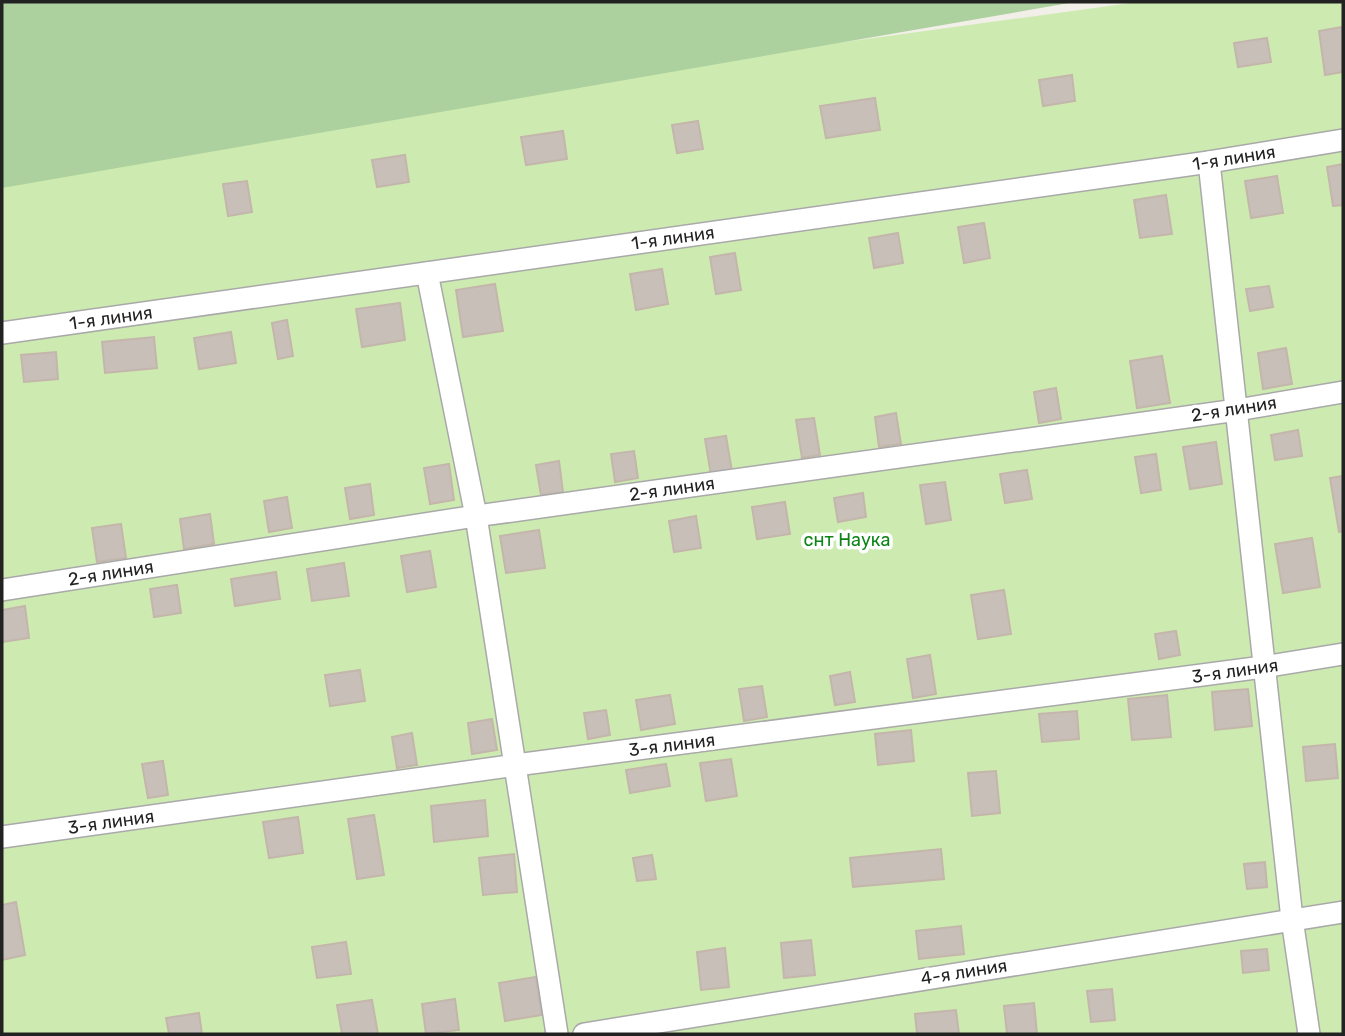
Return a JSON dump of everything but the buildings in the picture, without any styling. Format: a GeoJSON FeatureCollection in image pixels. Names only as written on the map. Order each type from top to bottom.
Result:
{"type":"FeatureCollection","features":[{"type":"Feature","properties":{"kind":"lane","name":"1-я линия"},"geometry":{"type":"LineString","coordinates":[[2,333],[1209,162],[1343,140]]}},
{"type":"Feature","properties":{"kind":"lane"},"geometry":{"type":"LineString","coordinates":[[1209,162],[1292,919],[1309,1034]]}},
{"type":"Feature","properties":{"kind":"lane"},"geometry":{"type":"LineString","coordinates":[[427,273],[476,516],[557,1034]]}},
{"type":"Feature","properties":{"kind":"lane","name":"2-я линия"},"geometry":{"type":"LineString","coordinates":[[2,590],[476,516],[1237,410],[1343,392]]}},
{"type":"Feature","properties":{"kind":"lane","name":"3-я линия"},"geometry":{"type":"LineString","coordinates":[[2,837],[516,765],[1264,667],[1343,654]]}},
{"type":"Feature","properties":{"kind":"lane","name":"4-я линия"},"geometry":{"type":"LineString","coordinates":[[584,1034],[1343,912]]}},
{"type":"Feature","properties":{"kind":"green space"},"geometry":{"type":"Polygon","coordinates":[[[2,2],[1075,2],[2,188],[2,2]]]}},
{"type":"Feature","properties":{"kind":"green space","name":"снт Наука"},"geometry":{"type":"Polygon","coordinates":[[[1138,2],[1343,2],[1343,1034],[2,1034],[2,157],[1138,2]]]}}]}
